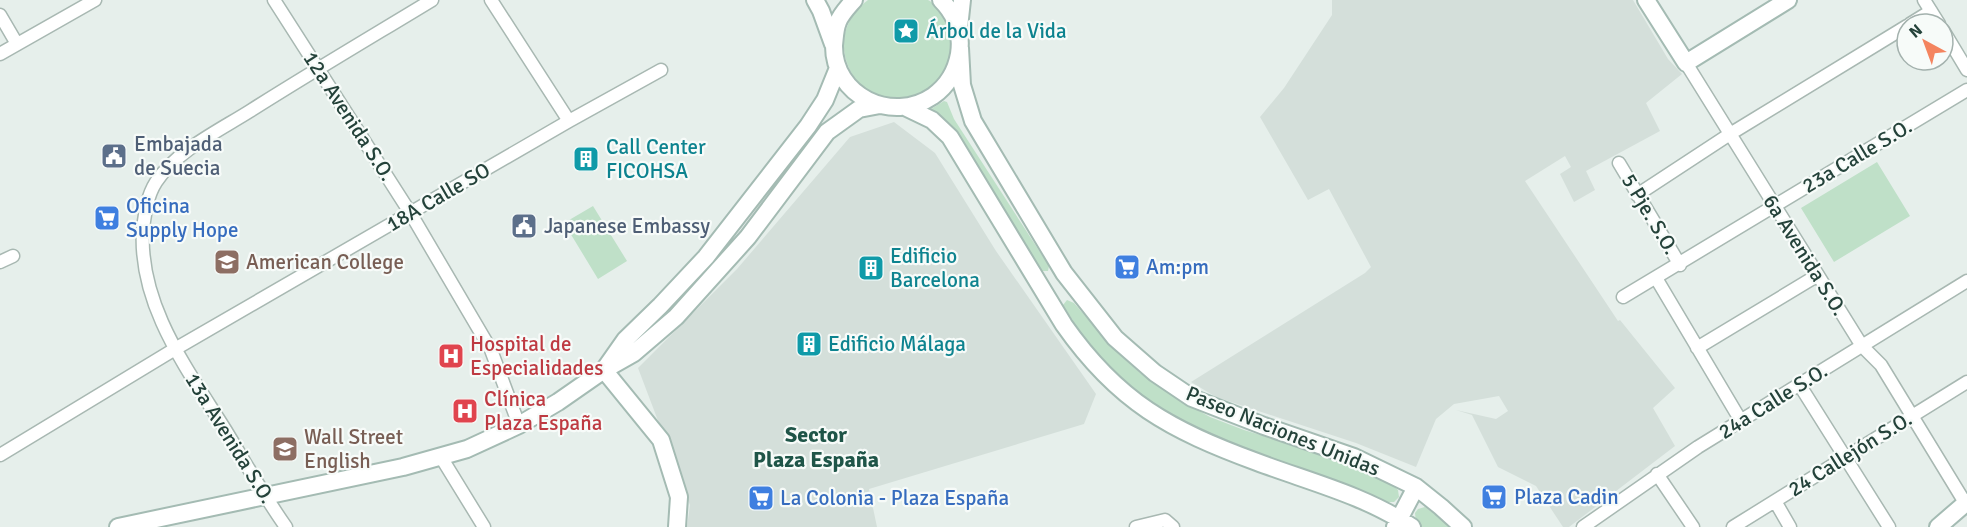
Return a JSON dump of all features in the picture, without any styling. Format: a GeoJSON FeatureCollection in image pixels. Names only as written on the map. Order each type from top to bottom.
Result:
{"type":"FeatureCollection","features":[{"type":"Feature","properties":{"kind":"main road"},"geometry":{"type":"LineString","coordinates":[[815,0],[834,48],[838,68],[855,92],[880,105],[907,108],[918,105],[931,97],[946,84],[956,67],[960,48]]}},
{"type":"Feature","properties":{"kind":"main road"},"geometry":{"type":"LineString","coordinates":[[834,48],[838,22],[854,0]]}},
{"type":"Feature","properties":{"kind":"main road"},"geometry":{"type":"LineString","coordinates":[[941,0],[948,7],[959,29]]}},
{"type":"Feature","properties":{"kind":"main road","name":"Paseo Naciones Unidas"},"geometry":{"type":"LineString","coordinates":[[962,0],[959,29],[962,85],[973,121],[1064,273],[1115,338],[1155,373],[1192,398],[1354,457],[1416,487],[1463,527]]}},
{"type":"Feature","properties":{"kind":"main road","name":"6a Avenida S.O."},"geometry":{"type":"LineString","coordinates":[[1646,0],[1686,63]]}},
{"type":"Feature","properties":{"kind":"main road"},"geometry":{"type":"LineString","coordinates":[[1686,63],[1788,0]]}},
{"type":"Feature","properties":{"kind":"main road"},"geometry":{"type":"LineString","coordinates":[[604,370],[625,340],[706,257],[730,223],[808,126],[825,100],[838,68]]}},
{"type":"Feature","properties":{"kind":"main road"},"geometry":{"type":"LineString","coordinates":[[118,527],[403,467],[467,449],[519,425],[634,353],[676,317],[748,237],[827,132],[859,109],[880,105]]}},
{"type":"Feature","properties":{"kind":"main road","name":"Paseo Naciones Unidas"},"geometry":{"type":"LineString","coordinates":[[907,108],[932,120],[950,137],[1064,325],[1101,373],[1127,396],[1150,413],[1180,430],[1256,462],[1351,494],[1402,524]]}},
{"type":"Feature","properties":{"kind":"main road"},"geometry":{"type":"LineString","coordinates":[[604,370],[661,440],[679,497],[677,527]]}},
{"type":"Feature","properties":{"kind":"main road"},"geometry":{"type":"LineString","coordinates":[[1402,524],[1416,487]]}},
{"type":"Feature","properties":{"kind":"main road"},"geometry":{"type":"LineString","coordinates":[[1938,527],[1966,504]]}},
{"type":"Feature","properties":{"kind":"street"},"geometry":{"type":"LineString","coordinates":[[0,54],[95,0]]}},
{"type":"Feature","properties":{"kind":"street","name":"12a Avenida S.O."},"geometry":{"type":"LineString","coordinates":[[274,0],[411,214],[491,350],[519,425]]}},
{"type":"Feature","properties":{"kind":"street","name":"13a Avenida S.O."},"geometry":{"type":"LineString","coordinates":[[286,527],[264,496],[175,349],[147,280],[144,251],[145,208],[156,182],[181,156],[432,0]]}},
{"type":"Feature","properties":{"kind":"street"},"geometry":{"type":"LineString","coordinates":[[491,0],[568,121]]}},
{"type":"Feature","properties":{"kind":"street"},"geometry":{"type":"LineString","coordinates":[[1924,0],[1931,11]]}},
{"type":"Feature","properties":{"kind":"street"},"geometry":{"type":"LineString","coordinates":[[0,15],[17,44]]}},
{"type":"Feature","properties":{"kind":"street"},"geometry":{"type":"LineString","coordinates":[[1637,195],[1730,134],[1895,33]]}},
{"type":"Feature","properties":{"kind":"street"},"geometry":{"type":"LineString","coordinates":[[1955,50],[1967,70]]}},
{"type":"Feature","properties":{"kind":"street","name":"6a Avenida S.O."},"geometry":{"type":"LineString","coordinates":[[1686,63],[1862,346],[1881,364],[1966,504]]}},
{"type":"Feature","properties":{"kind":"street","name":"18A Calle SO"},"geometry":{"type":"LineString","coordinates":[[0,455],[175,349],[568,121],[661,70]]}},
{"type":"Feature","properties":{"kind":"street","name":"23a Calle S.O."},"geometry":{"type":"LineString","coordinates":[[1623,297],[1680,265],[1967,90]]}},
{"type":"Feature","properties":{"kind":"street","name":"5 Pje. S.O."},"geometry":{"type":"LineString","coordinates":[[1619,163],[1680,265]]}},
{"type":"Feature","properties":{"kind":"street"},"geometry":{"type":"LineString","coordinates":[[0,262],[13,256]]}},
{"type":"Feature","properties":{"kind":"street"},"geometry":{"type":"LineString","coordinates":[[1697,348],[1818,275]]}},
{"type":"Feature","properties":{"kind":"street"},"geometry":{"type":"LineString","coordinates":[[1656,278],[1741,421]]}},
{"type":"Feature","properties":{"kind":"street","name":"24a Calle S.O."},"geometry":{"type":"LineString","coordinates":[[1589,525],[1657,474],[1967,281]]}},
{"type":"Feature","properties":{"kind":"street","name":"24 Callejón S.O."},"geometry":{"type":"LineString","coordinates":[[1733,527],[1967,382]]}},
{"type":"Feature","properties":{"kind":"street"},"geometry":{"type":"LineString","coordinates":[[1800,384],[1889,527]]}},
{"type":"Feature","properties":{"kind":"street"},"geometry":{"type":"LineString","coordinates":[[441,457],[484,527]]}},
{"type":"Feature","properties":{"kind":"street"},"geometry":{"type":"LineString","coordinates":[[1657,474],[1693,527]]}},
{"type":"Feature","properties":{"kind":"street"},"geometry":{"type":"LineString","coordinates":[[1775,501],[1790,527]]}},
{"type":"Feature","properties":{"kind":"street"},"geometry":{"type":"LineString","coordinates":[[1137,527],[1165,520],[1173,527]]}},
{"type":"Feature","properties":{"kind":"shaded area"},"geometry":{"type":"Polygon","coordinates":[[[1332,0],[1633,0],[1668,59],[1682,74],[1646,103],[1660,131],[1586,171],[1595,190],[1574,202],[1560,174],[1571,167],[1565,156],[1525,181],[1618,321],[1620,320],[1675,388],[1653,408],[1675,446],[1569,527],[1563,527],[1536,486],[1498,467],[1472,415],[1456,410],[1496,419],[1508,411],[1499,396],[1454,404],[1436,419],[1416,467],[1356,443],[1216,397],[1191,382],[1365,273],[1371,267],[1329,189],[1308,200],[1260,117],[1284,88],[1332,15],[1332,0]]]}},
{"type":"Feature","properties":{"kind":"shaded area"},"geometry":{"type":"Polygon","coordinates":[[[894,122],[935,153],[996,251],[1096,394],[1084,424],[869,489],[877,527],[687,527],[690,505],[638,368],[737,269],[850,137],[894,122]]]}},
{"type":"Feature","properties":{"kind":"green space"},"geometry":{"type":"Polygon","coordinates":[[[868,0],[928,0],[941,13],[948,27],[951,50],[947,66],[941,76],[923,92],[901,99],[881,97],[864,88],[852,74],[845,56],[845,36],[852,17],[868,0]]]}},
{"type":"Feature","properties":{"kind":"green space"},"geometry":{"type":"Polygon","coordinates":[[[944,101],[947,102],[954,119],[1049,266],[1048,271],[1042,271],[946,121],[931,111],[944,101]]]}},
{"type":"Feature","properties":{"kind":"green space"},"geometry":{"type":"Polygon","coordinates":[[[1877,162],[1910,216],[1834,262],[1801,208],[1877,162]]]}},
{"type":"Feature","properties":{"kind":"green space"},"geometry":{"type":"Polygon","coordinates":[[[593,206],[627,261],[598,279],[564,223],[593,206]]]}},
{"type":"Feature","properties":{"kind":"green space"},"geometry":{"type":"Polygon","coordinates":[[[1067,300],[1074,303],[1116,351],[1140,373],[1178,399],[1210,417],[1244,430],[1344,460],[1391,484],[1398,490],[1399,497],[1394,502],[1385,502],[1324,476],[1208,438],[1145,402],[1097,359],[1063,305],[1067,300]]]}},
{"type":"Feature","properties":{"kind":"green space"},"geometry":{"type":"Polygon","coordinates":[[[1425,507],[1452,527],[1419,527],[1415,513],[1418,509],[1425,507]]]}},
{"type":"Feature","properties":{"kind":"place","name":"Árbol de la Vida"},"geometry":{"type":"Point","coordinates":[906,31]}},
{"type":"Feature","properties":{"kind":"place","name":"Embajada de Suecia"},"geometry":{"type":"Point","coordinates":[114,156]}},
{"type":"Feature","properties":{"kind":"place","name":"Call Center FICOHSA"},"geometry":{"type":"Point","coordinates":[586,159]}},
{"type":"Feature","properties":{"kind":"place","name":"Oficina Supply Hope"},"geometry":{"type":"Point","coordinates":[107,218]}},
{"type":"Feature","properties":{"kind":"place","name":"Japanese Embassy"},"geometry":{"type":"Point","coordinates":[524,226]}},
{"type":"Feature","properties":{"kind":"place","name":"American College"},"geometry":{"type":"Point","coordinates":[227,262]}},
{"type":"Feature","properties":{"kind":"place","name":"Am:pm"},"geometry":{"type":"Point","coordinates":[1127,267]}},
{"type":"Feature","properties":{"kind":"place","name":"Edificio Barcelona"},"geometry":{"type":"Point","coordinates":[871,268]}},
{"type":"Feature","properties":{"kind":"place","name":"Edificio Málaga"},"geometry":{"type":"Point","coordinates":[809,344]}},
{"type":"Feature","properties":{"kind":"place","name":"Hospital de Especialidades"},"geometry":{"type":"Point","coordinates":[451,356]}},
{"type":"Feature","properties":{"kind":"place","name":"Clínica Plaza España"},"geometry":{"type":"Point","coordinates":[465,411]}},
{"type":"Feature","properties":{"kind":"place","name":"Wall Street English"},"geometry":{"type":"Point","coordinates":[285,449]}},
{"type":"Feature","properties":{"kind":"place","name":"Plaza Cadin"},"geometry":{"type":"Point","coordinates":[1494,497]}},
{"type":"Feature","properties":{"kind":"place","name":"La Colonia - Plaza España"},"geometry":{"type":"Point","coordinates":[761,498]}},
{"type":"Feature","properties":{"kind":"district","name":"Sector Plaza España"},"geometry":{"type":"Point","coordinates":[816,446]}}]}
